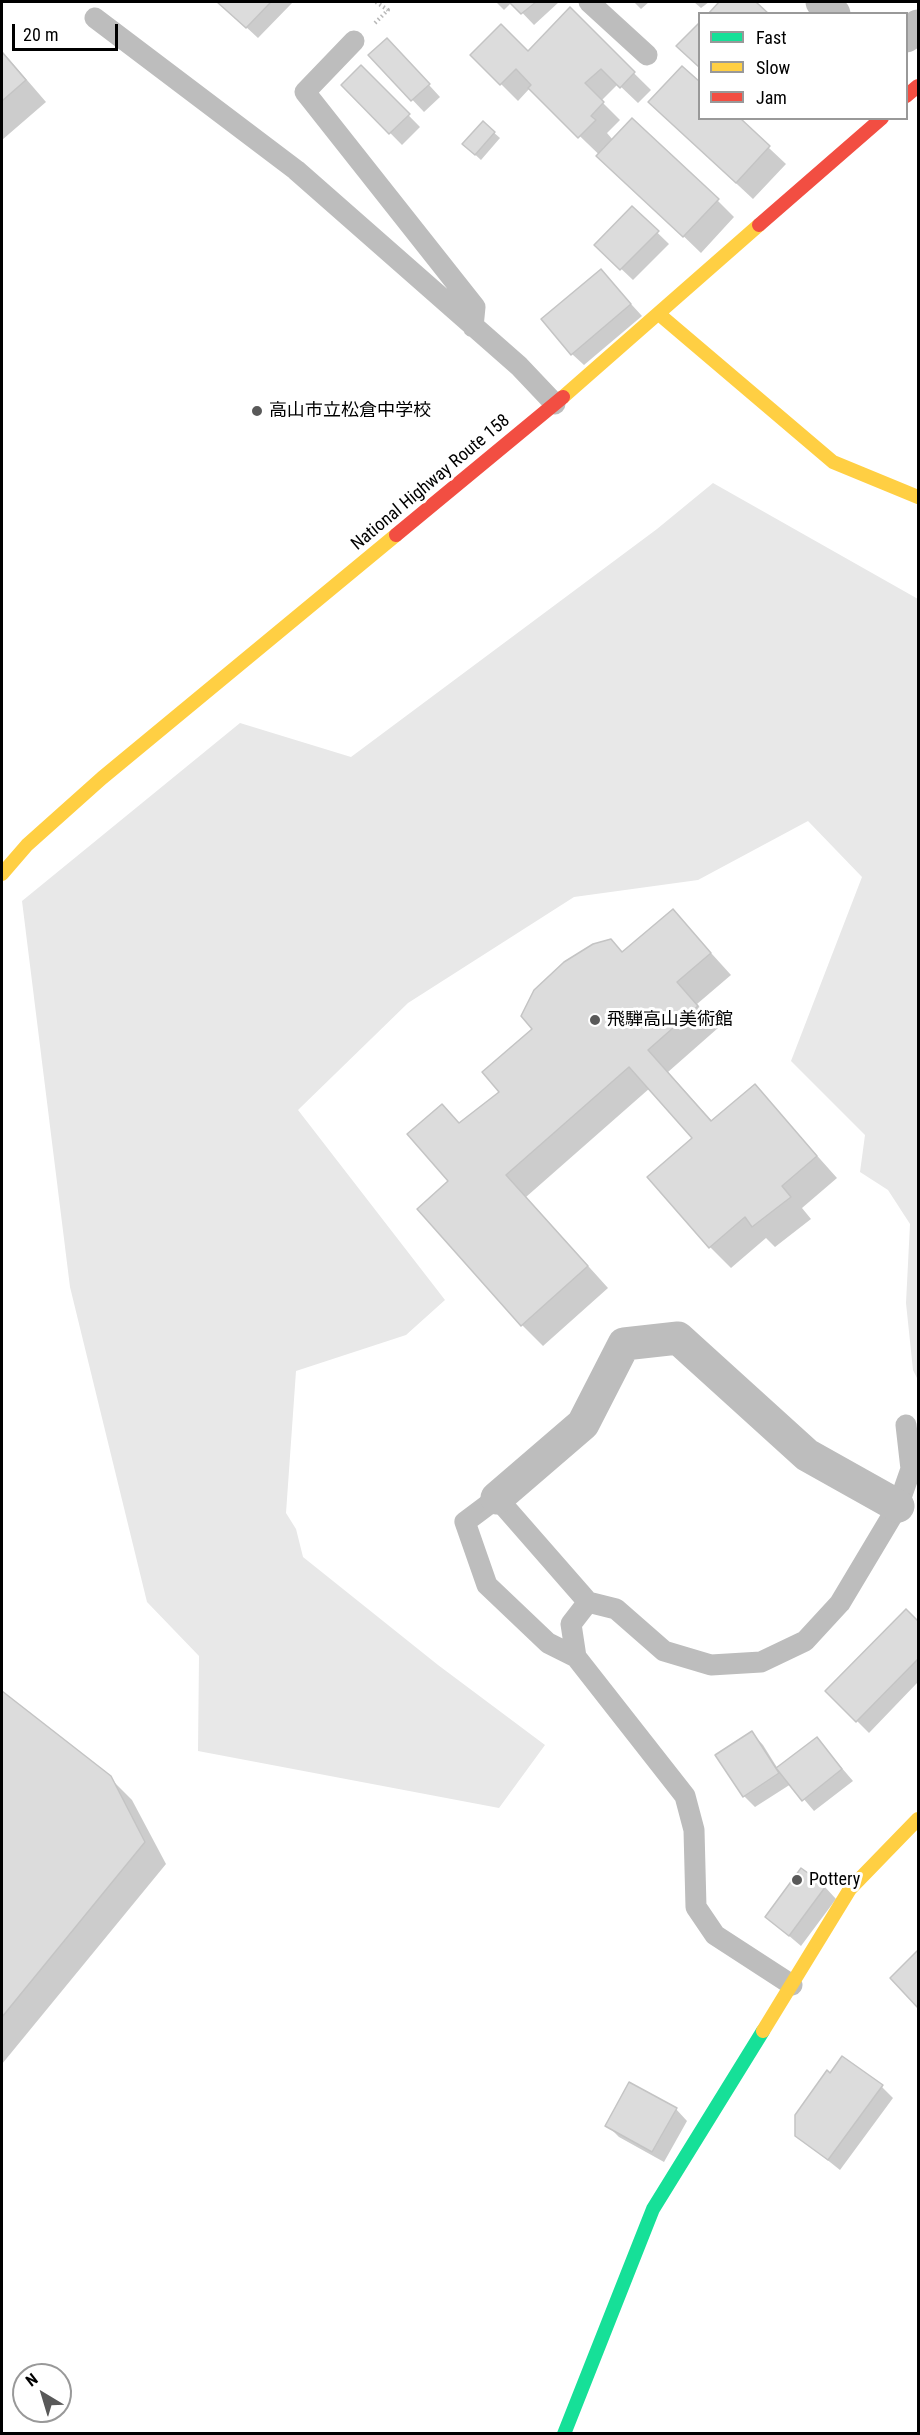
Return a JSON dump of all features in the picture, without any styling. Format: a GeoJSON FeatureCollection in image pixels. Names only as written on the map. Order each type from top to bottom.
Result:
{"type":"FeatureCollection","features":[{"type":"Feature","properties":{"kind":"main road","name":"National Highway Route 158"},"geometry":{"type":"LineString","coordinates":[[2,874],[27,845],[102,778],[555,404],[660,315],[880,120]]}},
{"type":"Feature","properties":{"kind":"main road"},"geometry":{"type":"LineString","coordinates":[[660,315],[833,462],[918,497]]}},
{"type":"Feature","properties":{"kind":"main road"},"geometry":{"type":"LineString","coordinates":[[564,2433],[653,2209],[850,1889],[918,1819]]}},
{"type":"Feature","properties":{"kind":"street"},"geometry":{"type":"LineString","coordinates":[[497,1497],[583,1424],[624,1344],[678,1338],[807,1455],[898,1506]]}},
{"type":"Feature","properties":{"kind":"lane"},"geometry":{"type":"LineString","coordinates":[[589,2],[647,55]]}},
{"type":"Feature","properties":{"kind":"lane"},"geometry":{"type":"LineString","coordinates":[[95,18],[296,170],[519,366],[555,404]]}},
{"type":"Feature","properties":{"kind":"lane"},"geometry":{"type":"LineString","coordinates":[[354,41],[305,92],[475,308],[473,327]]}},
{"type":"Feature","properties":{"kind":"lane"},"geometry":{"type":"LineString","coordinates":[[792,1985],[715,1935],[696,1907],[694,1830],[685,1796],[576,1657],[548,1643],[487,1585],[465,1522],[497,1497],[588,1602],[616,1609],[664,1651],[711,1665],[761,1662],[805,1641],[840,1603],[898,1506],[911,1469],[906,1425]]}},
{"type":"Feature","properties":{"kind":"lane"},"geometry":{"type":"LineString","coordinates":[[576,1657],[571,1624],[588,1602]]}},
{"type":"Feature","properties":{"kind":"shaded area"},"geometry":{"type":"Polygon","coordinates":[[[713,483],[918,599],[918,1380],[913,1370],[906,1303],[910,1224],[888,1190],[860,1172],[865,1135],[791,1061],[862,877],[808,821],[698,880],[574,897],[408,1003],[298,1110],[445,1300],[406,1335],[296,1371],[286,1513],[296,1529],[303,1557],[438,1665],[545,1745],[499,1808],[198,1751],[199,1656],[147,1602],[70,1287],[22,901],[240,723],[351,757],[657,529],[713,483]]]}},
{"type":"Feature","properties":{"kind":"building"},"geometry":{"type":"Polygon","coordinates":[[[217,2],[271,2],[246,28],[217,2]]]}},
{"type":"Feature","properties":{"kind":"building"},"geometry":{"type":"Polygon","coordinates":[[[509,2],[536,2],[521,14],[509,2]]]}},
{"type":"Feature","properties":{"kind":"building"},"geometry":{"type":"Polygon","coordinates":[[[719,2],[756,2],[767,12],[710,12],[719,2]]]}},
{"type":"Feature","properties":{"kind":"building"},"geometry":{"type":"Polygon","coordinates":[[[570,7],[635,72],[620,88],[601,69],[585,83],[604,102],[591,116],[596,120],[578,138],[528,88],[531,85],[516,69],[500,85],[470,55],[501,24],[528,51],[570,7]]]}},
{"type":"Feature","properties":{"kind":"building"},"geometry":{"type":"Polygon","coordinates":[[[698,24],[698,66],[676,46],[698,24]]]}},
{"type":"Feature","properties":{"kind":"building"},"geometry":{"type":"Polygon","coordinates":[[[387,38],[430,84],[411,101],[368,55],[387,38]]]}},
{"type":"Feature","properties":{"kind":"building"},"geometry":{"type":"Polygon","coordinates":[[[2,52],[26,80],[2,101],[2,52]]]}},
{"type":"Feature","properties":{"kind":"building"},"geometry":{"type":"Polygon","coordinates":[[[361,65],[410,114],[389,134],[341,85],[361,65]]]}},
{"type":"Feature","properties":{"kind":"building"},"geometry":{"type":"Polygon","coordinates":[[[682,66],[698,80],[698,120],[742,120],[770,146],[736,183],[648,102],[682,66]]]}},
{"type":"Feature","properties":{"kind":"building"},"geometry":{"type":"Polygon","coordinates":[[[632,118],[719,199],[683,237],[596,156],[632,118]]]}},
{"type":"Feature","properties":{"kind":"building"},"geometry":{"type":"Polygon","coordinates":[[[483,121],[495,132],[475,155],[462,144],[483,121]]]}},
{"type":"Feature","properties":{"kind":"building"},"geometry":{"type":"Polygon","coordinates":[[[632,206],[659,231],[620,270],[594,245],[632,206]]]}},
{"type":"Feature","properties":{"kind":"building"},"geometry":{"type":"Polygon","coordinates":[[[601,269],[631,304],[571,355],[541,319],[601,269]]]}},
{"type":"Feature","properties":{"kind":"building"},"geometry":{"type":"Polygon","coordinates":[[[673,909],[711,953],[677,982],[698,1006],[648,1050],[711,1121],[755,1084],[817,1156],[782,1186],[791,1197],[752,1227],[745,1217],[709,1248],[647,1177],[692,1138],[629,1067],[506,1175],[588,1266],[521,1326],[417,1209],[448,1181],[407,1134],[442,1104],[459,1123],[499,1092],[482,1072],[532,1029],[521,1016],[534,990],[564,962],[593,944],[611,939],[622,952],[673,909]]]}},
{"type":"Feature","properties":{"kind":"building"},"geometry":{"type":"Polygon","coordinates":[[[906,1609],[918,1621],[918,1659],[856,1722],[825,1691],[906,1609]]]}},
{"type":"Feature","properties":{"kind":"building"},"geometry":{"type":"Polygon","coordinates":[[[2,1691],[111,1776],[145,1842],[2,2017],[2,1691]]]}},
{"type":"Feature","properties":{"kind":"building"},"geometry":{"type":"Polygon","coordinates":[[[752,1731],[779,1773],[743,1797],[715,1755],[752,1731]]]}},
{"type":"Feature","properties":{"kind":"building"},"geometry":{"type":"Polygon","coordinates":[[[817,1737],[842,1769],[802,1801],[776,1768],[817,1737]]]}},
{"type":"Feature","properties":{"kind":"building"},"geometry":{"type":"Polygon","coordinates":[[[801,1868],[826,1886],[789,1936],[765,1917],[801,1868]]]}},
{"type":"Feature","properties":{"kind":"building"},"geometry":{"type":"Polygon","coordinates":[[[918,1950],[918,2008],[890,1978],[918,1950]]]}},
{"type":"Feature","properties":{"kind":"building"},"geometry":{"type":"Polygon","coordinates":[[[842,2056],[883,2085],[828,2160],[795,2136],[795,2115],[827,2070],[830,2073],[842,2056]]]}},
{"type":"Feature","properties":{"kind":"building"},"geometry":{"type":"Polygon","coordinates":[[[629,2082],[677,2108],[652,2152],[605,2126],[629,2082]]]}},
{"type":"Feature","properties":{"kind":"traffic: fast"},"geometry":{"type":"LineString","coordinates":[[564,2434],[653,2209],[763,2031]]}},
{"type":"Feature","properties":{"kind":"traffic: slow"},"geometry":{"type":"LineString","coordinates":[[563,397],[759,225]]}},
{"type":"Feature","properties":{"kind":"traffic: slow"},"geometry":{"type":"LineString","coordinates":[[660,315],[833,462],[918,497]]}},
{"type":"Feature","properties":{"kind":"traffic: slow"},"geometry":{"type":"LineString","coordinates":[[2,874],[27,845],[102,778],[396,535]]}},
{"type":"Feature","properties":{"kind":"traffic: slow"},"geometry":{"type":"LineString","coordinates":[[763,2031],[850,1889],[918,1819]]}},
{"type":"Feature","properties":{"kind":"traffic: jam"},"geometry":{"type":"LineString","coordinates":[[908,94],[918,86]]}},
{"type":"Feature","properties":{"kind":"traffic: jam"},"geometry":{"type":"LineString","coordinates":[[759,225],[880,120]]}},
{"type":"Feature","properties":{"kind":"traffic: jam"},"geometry":{"type":"LineString","coordinates":[[396,535],[563,397]]}},
{"type":"Feature","properties":{"kind":"place","name":"高山市立松倉中学校"},"geometry":{"type":"Point","coordinates":[257,411]}},
{"type":"Feature","properties":{"kind":"place","name":"飛騨高山美術館"},"geometry":{"type":"Point","coordinates":[595,1020]}},
{"type":"Feature","properties":{"kind":"place","name":"Pottery"},"geometry":{"type":"Point","coordinates":[797,1880]}}]}
